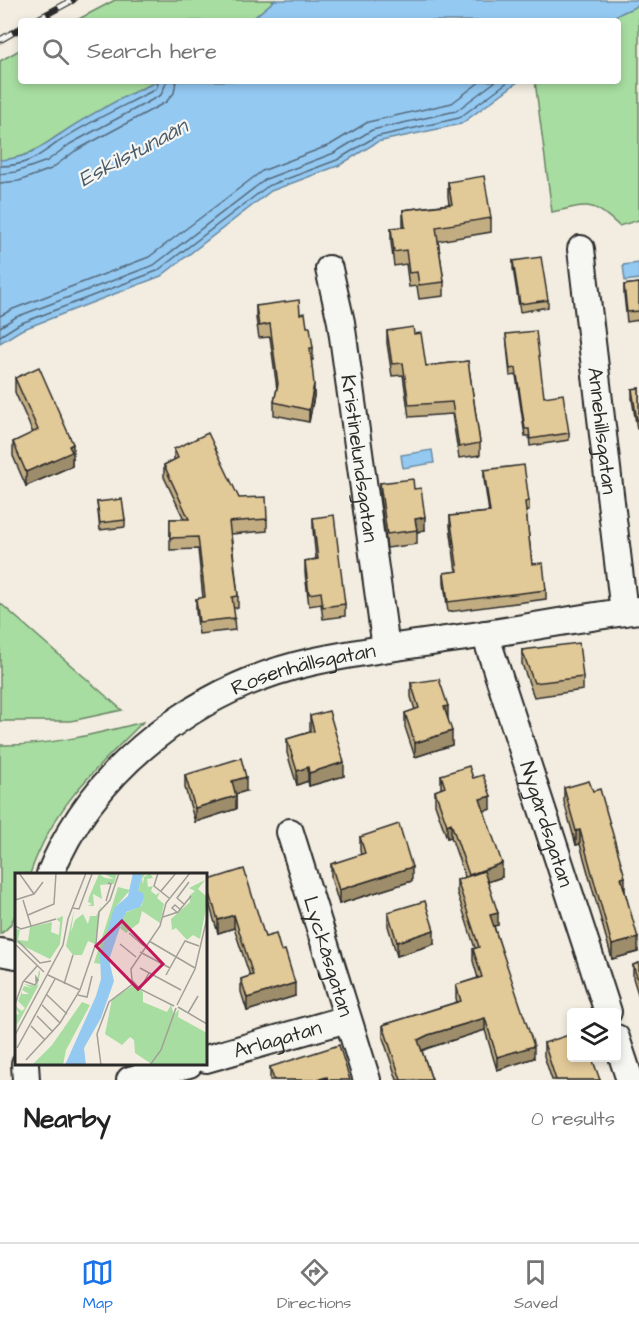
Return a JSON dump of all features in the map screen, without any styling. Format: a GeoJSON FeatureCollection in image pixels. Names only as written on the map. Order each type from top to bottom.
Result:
{"type":"FeatureCollection","features":[{"type":"Feature","properties":{"kind":"street","name":"Annehillsgatan"},"geometry":{"type":"LineString","coordinates":[[581,249],[631,611]]}},
{"type":"Feature","properties":{"kind":"street","name":"Kristinelundsgatan"},"geometry":{"type":"LineString","coordinates":[[329,269],[341,322],[386,648]]}},
{"type":"Feature","properties":{"kind":"street","name":"Rosenhällsgatan"},"geometry":{"type":"LineString","coordinates":[[50,873],[70,832],[92,799],[116,771],[194,709],[261,677],[310,662],[386,648],[631,611]]}},
{"type":"Feature","properties":{"kind":"street","name":"Nygårdsgatan"},"geometry":{"type":"LineString","coordinates":[[485,634],[607,1008]]}},
{"type":"Feature","properties":{"kind":"street","name":"Lyckåsgatan"},"geometry":{"type":"LineString","coordinates":[[290,832],[367,1080]]}},
{"type":"Feature","properties":{"kind":"street"},"geometry":{"type":"LineString","coordinates":[[0,952],[15,955]]}},
{"type":"Feature","properties":{"kind":"street","name":"Arlagatan"},"geometry":{"type":"LineString","coordinates":[[207,1059],[348,1019]]}},
{"type":"Feature","properties":{"kind":"street"},"geometry":{"type":"LineString","coordinates":[[621,1053],[630,1080]]}},
{"type":"Feature","properties":{"kind":"street"},"geometry":{"type":"LineString","coordinates":[[25,1065],[26,1080]]}},
{"type":"Feature","properties":{"kind":"street"},"geometry":{"type":"LineString","coordinates":[[130,1080],[185,1065]]}},
{"type":"Feature","properties":{"kind":"green space"},"geometry":{"type":"Polygon","coordinates":[[[115,0],[275,0],[254,18],[81,18],[115,0]]]}},
{"type":"Feature","properties":{"kind":"green space"},"geometry":{"type":"Polygon","coordinates":[[[639,5],[639,220],[619,226],[602,211],[588,206],[552,212],[535,84],[621,84],[621,18],[611,18],[639,5]]]}},
{"type":"Feature","properties":{"kind":"green space"},"geometry":{"type":"Polygon","coordinates":[[[18,51],[18,84],[153,84],[110,104],[33,151],[18,157],[0,160],[0,61],[18,51]]]}},
{"type":"Feature","properties":{"kind":"green space"},"geometry":{"type":"Polygon","coordinates":[[[0,603],[122,710],[71,721],[0,721],[0,603]]]}},
{"type":"Feature","properties":{"kind":"green space"},"geometry":{"type":"Polygon","coordinates":[[[143,722],[92,774],[63,809],[39,850],[30,873],[15,873],[15,915],[7,929],[0,934],[0,745],[36,744],[90,735],[143,722]]]}},
{"type":"Feature","properties":{"kind":"water"},"geometry":{"type":"Polygon","coordinates":[[[275,0],[639,0],[639,5],[611,18],[254,18],[275,0]]]}},
{"type":"Feature","properties":{"kind":"water","name":"Eskilstunaån"},"geometry":{"type":"Polygon","coordinates":[[[153,84],[515,84],[461,124],[377,142],[340,165],[271,191],[161,276],[21,330],[0,343],[0,160],[19,157],[34,151],[96,112],[153,84]]]}},
{"type":"Feature","properties":{"kind":"water"},"geometry":{"type":"Polygon","coordinates":[[[639,263],[639,279],[625,281],[623,265],[639,263]]]}},
{"type":"Feature","properties":{"kind":"water"},"geometry":{"type":"Polygon","coordinates":[[[432,450],[434,463],[403,468],[401,455],[432,450]]]}},
{"type":"Feature","properties":{"kind":"building"},"geometry":{"type":"Polygon","coordinates":[[[484,176],[491,218],[436,227],[444,282],[419,285],[417,272],[409,273],[406,250],[394,252],[391,228],[405,227],[403,210],[452,204],[448,182],[484,176]]]}},
{"type":"Feature","properties":{"kind":"building"},"geometry":{"type":"Polygon","coordinates":[[[541,257],[548,300],[520,304],[513,261],[541,257]]]}},
{"type":"Feature","properties":{"kind":"building"},"geometry":{"type":"Polygon","coordinates":[[[639,283],[639,311],[627,312],[624,285],[639,283]]]}},
{"type":"Feature","properties":{"kind":"building"},"geometry":{"type":"Polygon","coordinates":[[[299,300],[300,314],[305,313],[307,327],[310,327],[313,348],[310,348],[314,384],[309,410],[274,402],[278,384],[270,324],[259,326],[256,306],[299,300]]]}},
{"type":"Feature","properties":{"kind":"building"},"geometry":{"type":"Polygon","coordinates":[[[413,327],[414,334],[421,333],[426,366],[468,361],[480,443],[459,447],[452,402],[409,405],[403,363],[392,364],[387,331],[413,327]]]}},
{"type":"Feature","properties":{"kind":"building"},"geometry":{"type":"Polygon","coordinates":[[[536,331],[544,397],[563,394],[569,433],[530,439],[529,429],[525,429],[516,368],[510,369],[506,334],[536,331]]]}},
{"type":"Feature","properties":{"kind":"building"},"geometry":{"type":"Polygon","coordinates":[[[39,367],[73,444],[69,446],[72,452],[26,472],[13,442],[38,430],[15,378],[39,367]]]}},
{"type":"Feature","properties":{"kind":"building"},"geometry":{"type":"Polygon","coordinates":[[[639,388],[639,420],[637,420],[632,389],[639,388]]]}},
{"type":"Feature","properties":{"kind":"building"},"geometry":{"type":"Polygon","coordinates":[[[208,433],[239,498],[266,497],[267,519],[229,522],[238,596],[232,597],[235,618],[199,622],[196,599],[205,597],[198,537],[170,538],[170,519],[189,519],[164,465],[178,458],[174,449],[208,433]]]}},
{"type":"Feature","properties":{"kind":"building"},"geometry":{"type":"Polygon","coordinates":[[[524,465],[529,501],[525,502],[532,564],[543,563],[546,590],[448,602],[444,573],[458,571],[450,516],[490,512],[484,470],[524,465]]]}},
{"type":"Feature","properties":{"kind":"building"},"geometry":{"type":"Polygon","coordinates":[[[413,479],[414,489],[421,488],[425,517],[415,519],[417,530],[387,534],[380,483],[413,479]]]}},
{"type":"Feature","properties":{"kind":"building"},"geometry":{"type":"Polygon","coordinates":[[[122,499],[125,520],[100,523],[97,502],[122,499]]]}},
{"type":"Feature","properties":{"kind":"building"},"geometry":{"type":"Polygon","coordinates":[[[334,515],[345,604],[323,607],[321,592],[309,594],[305,561],[318,559],[313,518],[334,515]]]}},
{"type":"Feature","properties":{"kind":"building"},"geometry":{"type":"Polygon","coordinates":[[[579,643],[583,677],[534,683],[522,650],[579,643]]]}},
{"type":"Feature","properties":{"kind":"building"},"geometry":{"type":"Polygon","coordinates":[[[439,679],[448,706],[444,707],[452,731],[415,743],[405,713],[419,708],[411,683],[439,679]]]}},
{"type":"Feature","properties":{"kind":"building"},"geometry":{"type":"Polygon","coordinates":[[[329,711],[344,762],[309,773],[308,767],[297,771],[287,739],[314,731],[310,716],[329,711]]]}},
{"type":"Feature","properties":{"kind":"building"},"geometry":{"type":"Polygon","coordinates":[[[241,758],[246,777],[232,781],[236,796],[195,808],[185,775],[241,758]]]}},
{"type":"Feature","properties":{"kind":"building"},"geometry":{"type":"Polygon","coordinates":[[[469,766],[473,778],[483,775],[491,796],[480,799],[502,863],[469,875],[451,823],[447,825],[435,791],[445,787],[441,775],[469,766]]]}},
{"type":"Feature","properties":{"kind":"building"},"geometry":{"type":"Polygon","coordinates":[[[589,781],[593,791],[600,789],[625,877],[621,878],[638,938],[612,945],[580,830],[576,831],[564,788],[589,781]]]}},
{"type":"Feature","properties":{"kind":"building"},"geometry":{"type":"Polygon","coordinates":[[[399,824],[412,867],[339,890],[331,864],[365,853],[360,837],[399,824]]]}},
{"type":"Feature","properties":{"kind":"building"},"geometry":{"type":"Polygon","coordinates":[[[244,869],[265,937],[276,934],[281,951],[285,950],[295,983],[247,998],[241,979],[253,975],[234,915],[218,920],[207,881],[244,869]]]}},
{"type":"Feature","properties":{"kind":"building"},"geometry":{"type":"Polygon","coordinates":[[[484,871],[498,913],[490,915],[534,1046],[497,1057],[485,1018],[418,1040],[432,1080],[401,1080],[383,1025],[461,1001],[456,985],[482,977],[473,949],[479,947],[457,880],[484,871]]]}},
{"type":"Feature","properties":{"kind":"building"},"geometry":{"type":"Polygon","coordinates":[[[425,901],[434,930],[397,942],[388,912],[425,901]]]}},
{"type":"Feature","properties":{"kind":"building"},"geometry":{"type":"Polygon","coordinates":[[[639,963],[639,983],[633,965],[639,963]]]}},
{"type":"Feature","properties":{"kind":"building"},"geometry":{"type":"Polygon","coordinates":[[[567,1036],[567,1062],[593,1062],[600,1080],[556,1080],[544,1043],[567,1036]]]}},
{"type":"Feature","properties":{"kind":"building"},"geometry":{"type":"Polygon","coordinates":[[[339,1045],[350,1080],[328,1080],[327,1077],[316,1080],[274,1080],[270,1067],[339,1045]]]}},
{"type":"Feature","properties":{"kind":"railway"},"geometry":{"type":"LineString","coordinates":[[40,18],[73,0]]}},
{"type":"Feature","properties":{"kind":"railway"},"geometry":{"type":"LineString","coordinates":[[0,40],[18,30]]}}]}
